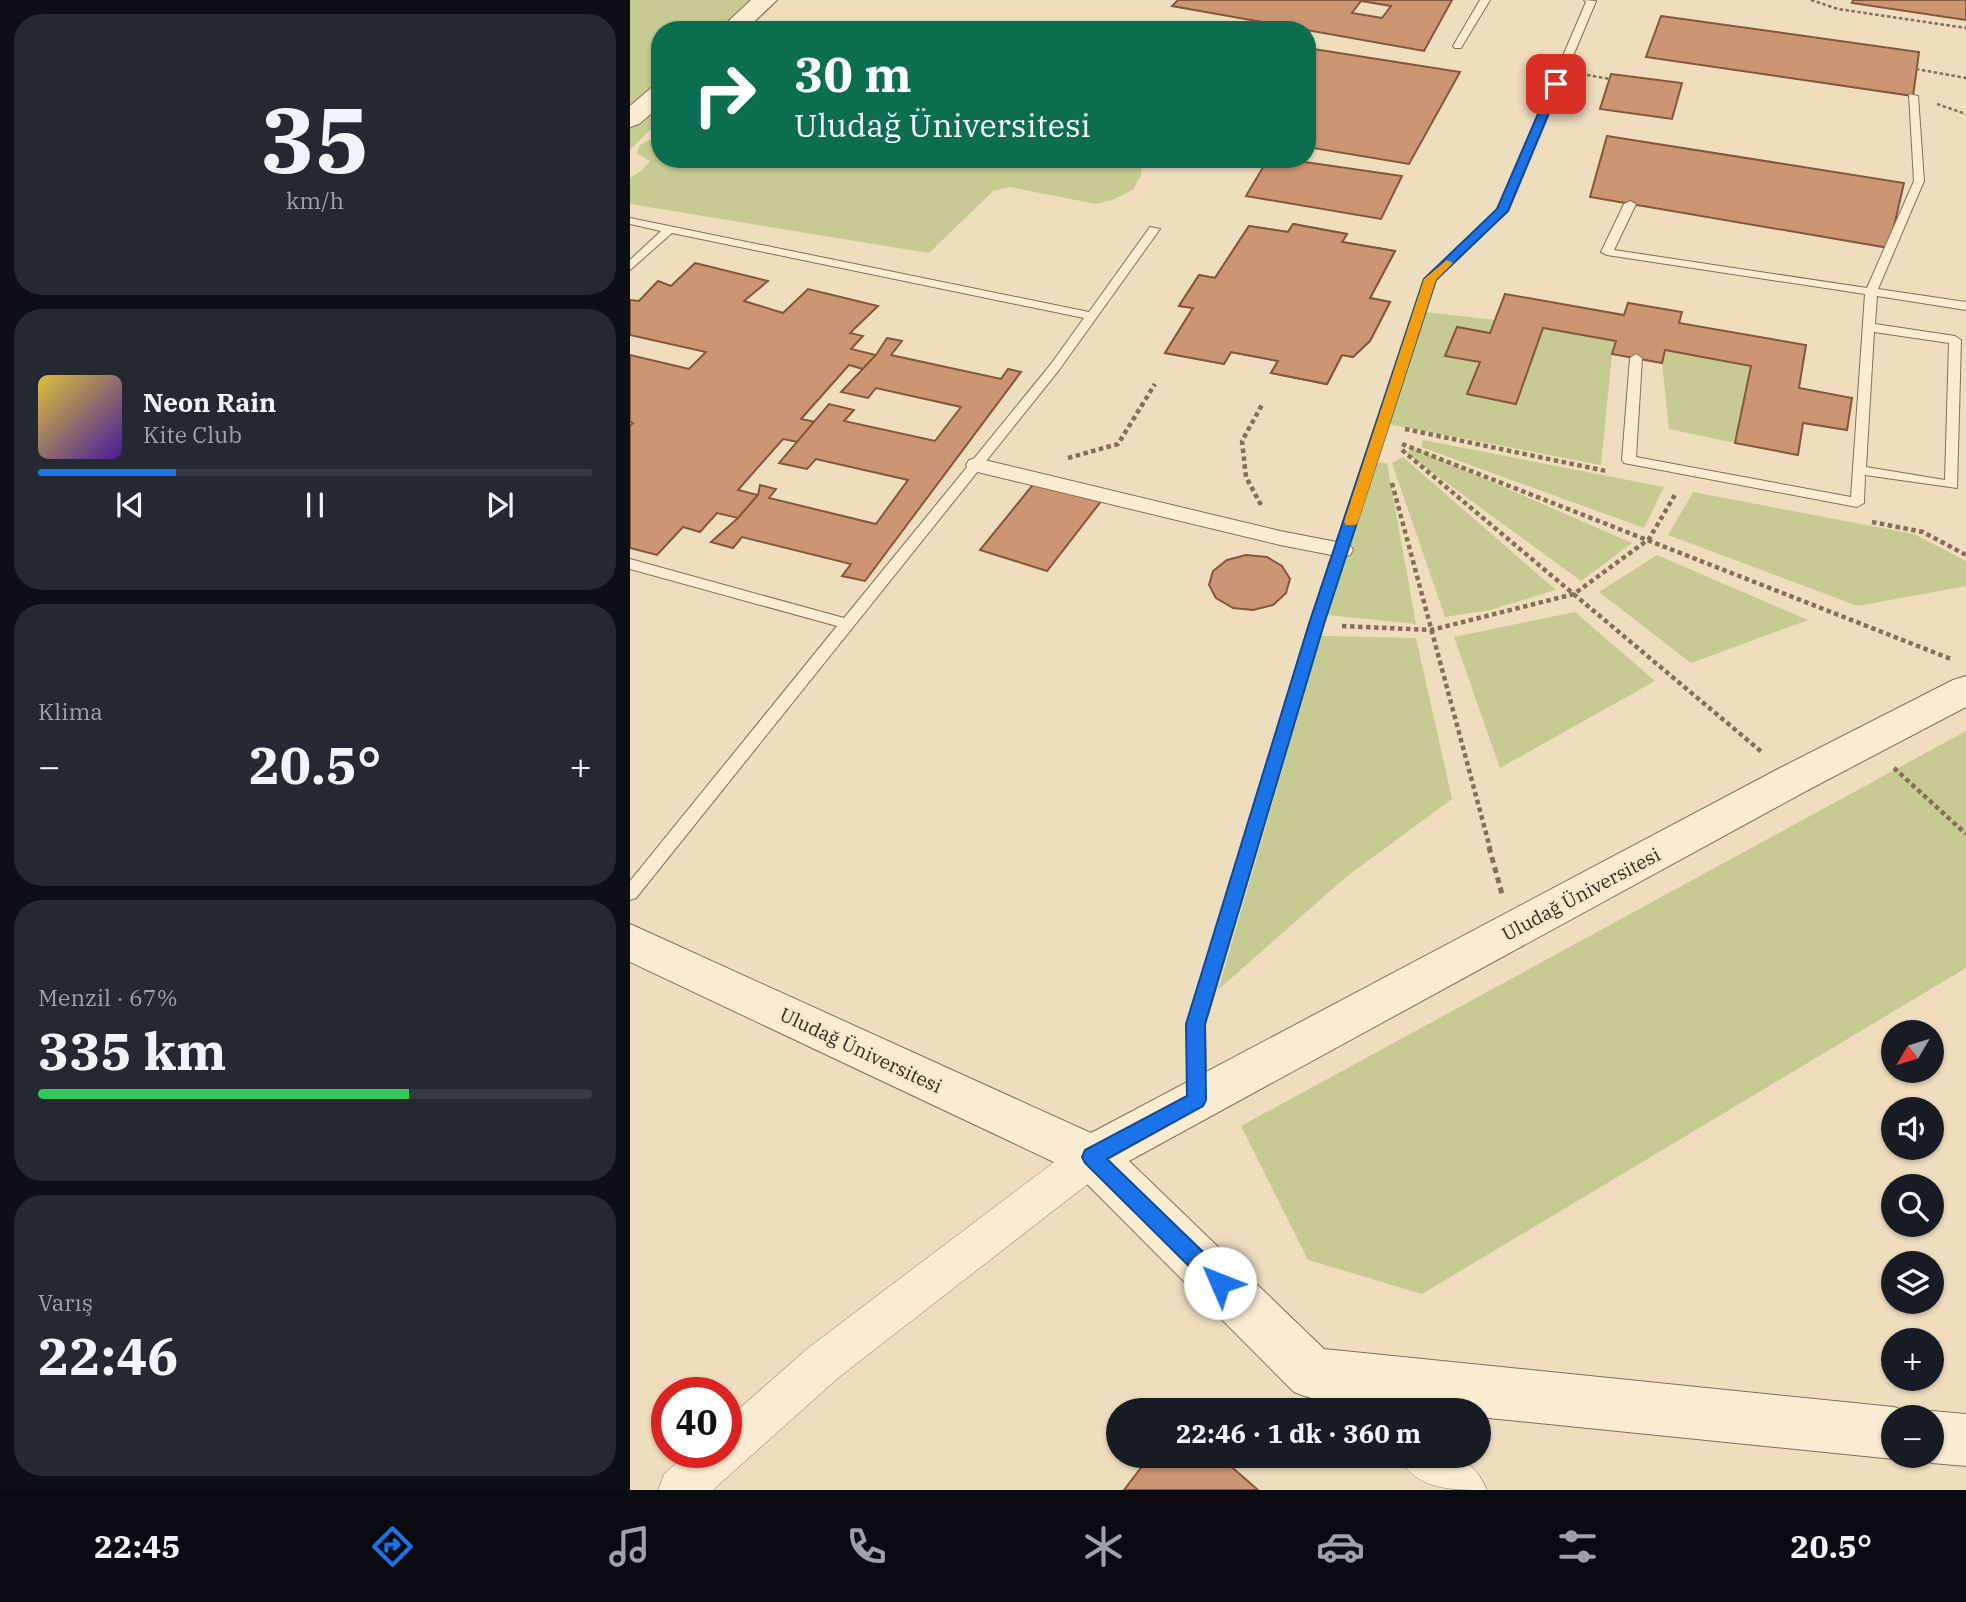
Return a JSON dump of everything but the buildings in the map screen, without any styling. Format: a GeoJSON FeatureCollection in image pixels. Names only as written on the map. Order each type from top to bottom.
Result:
{"type":"FeatureCollection","features":[{"type":"Feature","properties":{"kind":"street"},"geometry":{"type":"LineString","coordinates":[[742,21],[765,0]]}},
{"type":"Feature","properties":{"kind":"street"},"geometry":{"type":"LineString","coordinates":[[630,119],[651,101]]}},
{"type":"Feature","properties":{"kind":"street"},"geometry":{"type":"LineString","coordinates":[[976,465],[1280,538],[1342,550]]}},
{"type":"Feature","properties":{"kind":"street","name":"Uludağ Üniversitesi"},"geometry":{"type":"LineString","coordinates":[[742,1435],[823,1363],[1092,1157],[1865,742],[1960,675]]}},
{"type":"Feature","properties":{"kind":"street","name":"Uludağ Üniversitesi"},"geometry":{"type":"LineString","coordinates":[[630,942],[1092,1157],[1312,1374],[1344,1398]]}},
{"type":"Feature","properties":{"kind":"street"},"geometry":{"type":"LineString","coordinates":[[1312,1374],[1881,1432]]}},
{"type":"Feature","properties":{"kind":"street"},"geometry":{"type":"LineString","coordinates":[[1944,1438],[1966,1440]]}},
{"type":"Feature","properties":{"kind":"street","name":"Uludağ Üniversitesi"},"geometry":{"type":"LineString","coordinates":[[680,1490],[705,1468]]}},
{"type":"Feature","properties":{"kind":"street"},"geometry":{"type":"LineString","coordinates":[[1436,1468],[1465,1490]]}},
{"type":"Feature","properties":{"kind":"lane"},"geometry":{"type":"LineString","coordinates":[[1458,46],[1485,0]]}},
{"type":"Feature","properties":{"kind":"lane"},"geometry":{"type":"LineString","coordinates":[[1197,1100],[1196,1024],[1316,624],[1430,279],[1502,211],[1591,1],[1589,0]]}},
{"type":"Feature","properties":{"kind":"lane"},"geometry":{"type":"LineString","coordinates":[[1636,358],[1629,460],[1857,503],[1871,292],[1919,181],[1913,96]]}},
{"type":"Feature","properties":{"kind":"lane"},"geometry":{"type":"LineString","coordinates":[[1630,204],[1607,253],[1966,306]]}},
{"type":"Feature","properties":{"kind":"lane"},"geometry":{"type":"LineString","coordinates":[[630,221],[1092,316]]}},
{"type":"Feature","properties":{"kind":"lane"},"geometry":{"type":"LineString","coordinates":[[630,266],[670,229]]}},
{"type":"Feature","properties":{"kind":"lane"},"geometry":{"type":"LineString","coordinates":[[630,893],[1055,367],[1154,229]]}},
{"type":"Feature","properties":{"kind":"lane"},"geometry":{"type":"LineString","coordinates":[[1859,470],[1952,485],[1955,340],[1868,327]]}},
{"type":"Feature","properties":{"kind":"lane"},"geometry":{"type":"LineString","coordinates":[[630,564],[847,624]]}},
{"type":"Feature","properties":{"kind":"path"},"geometry":{"type":"LineString","coordinates":[[1811,0],[1838,9],[1966,28]]}},
{"type":"Feature","properties":{"kind":"path"},"geometry":{"type":"LineString","coordinates":[[1916,69],[1966,78]]}},
{"type":"Feature","properties":{"kind":"path"},"geometry":{"type":"LineString","coordinates":[[1014,474],[1118,444],[1155,384]]}},
{"type":"Feature","properties":{"kind":"path"},"geometry":{"type":"LineString","coordinates":[[1264,403],[1242,441],[1246,477],[1280,538]]}},
{"type":"Feature","properties":{"kind":"path"},"geometry":{"type":"LineString","coordinates":[[1794,779],[1399,444],[1649,539],[1960,675]]}},
{"type":"Feature","properties":{"kind":"path"},"geometry":{"type":"LineString","coordinates":[[1390,475],[1513,932]]}},
{"type":"Feature","properties":{"kind":"path"},"geometry":{"type":"LineString","coordinates":[[1316,624],[1431,630],[1574,594],[1649,539],[1679,486]]}},
{"type":"Feature","properties":{"kind":"path"},"geometry":{"type":"LineString","coordinates":[[1865,742],[1966,834]]}},
{"type":"Feature","properties":{"kind":"green space"},"geometry":{"type":"Polygon","coordinates":[[[630,0],[779,0],[758,21],[651,21],[651,129],[630,150],[630,0]]]}},
{"type":"Feature","properties":{"kind":"green space"},"geometry":{"type":"Polygon","coordinates":[[[651,139],[651,168],[1142,168],[1133,190],[1096,204],[1010,187],[993,191],[929,253],[630,204],[630,178],[650,161],[637,153],[640,145],[651,139]]]}},
{"type":"Feature","properties":{"kind":"green space"},"geometry":{"type":"Polygon","coordinates":[[[1425,312],[1495,320],[1490,333],[1445,355],[1480,362],[1467,394],[1515,404],[1543,328],[1616,341],[1612,354],[1601,465],[1388,424],[1425,312]]]}},
{"type":"Feature","properties":{"kind":"green space"},"geometry":{"type":"Polygon","coordinates":[[[1665,350],[1751,366],[1735,443],[1669,429],[1662,363],[1665,350]]]}},
{"type":"Feature","properties":{"kind":"green space"},"geometry":{"type":"Polygon","coordinates":[[[1423,440],[1664,487],[1644,528],[1421,447],[1423,440]]]}},
{"type":"Feature","properties":{"kind":"green space"},"geometry":{"type":"Polygon","coordinates":[[[1414,448],[1632,543],[1581,581],[1406,453],[1414,448]]]}},
{"type":"Feature","properties":{"kind":"green space"},"geometry":{"type":"Polygon","coordinates":[[[1403,457],[1556,590],[1490,610],[1445,617],[1392,463],[1403,457]]]}},
{"type":"Feature","properties":{"kind":"green space"},"geometry":{"type":"Polygon","coordinates":[[[1374,462],[1387,463],[1416,624],[1327,615],[1374,462]]]}},
{"type":"Feature","properties":{"kind":"green space"},"geometry":{"type":"Polygon","coordinates":[[[1693,492],[1914,534],[1966,561],[1966,586],[1858,606],[1668,535],[1693,492]]]}},
{"type":"Feature","properties":{"kind":"green space"},"geometry":{"type":"Polygon","coordinates":[[[1657,555],[1808,620],[1691,663],[1599,592],[1657,555]]]}},
{"type":"Feature","properties":{"kind":"green space"},"geometry":{"type":"Polygon","coordinates":[[[1575,612],[1655,681],[1500,768],[1454,637],[1575,612]]]}},
{"type":"Feature","properties":{"kind":"green space"},"geometry":{"type":"Polygon","coordinates":[[[1321,636],[1416,638],[1452,799],[1346,877],[1218,990],[1321,636]]]}},
{"type":"Feature","properties":{"kind":"green space"},"geometry":{"type":"Polygon","coordinates":[[[1966,731],[1966,968],[1422,1294],[1308,1260],[1241,1126],[1966,731]]]}},
{"type":"Feature","properties":{"kind":"slow traffic"},"geometry":{"type":"LineString","coordinates":[[1351,522],[1430,279],[1447,263]]}},
{"type":"Feature","properties":{"kind":"route"},"geometry":{"type":"LineString","coordinates":[[1220,1283],[1092,1157],[1197,1100],[1196,1024],[1316,624],[1384,425],[1430,279],[1502,211],[1556,84]]}}]}
